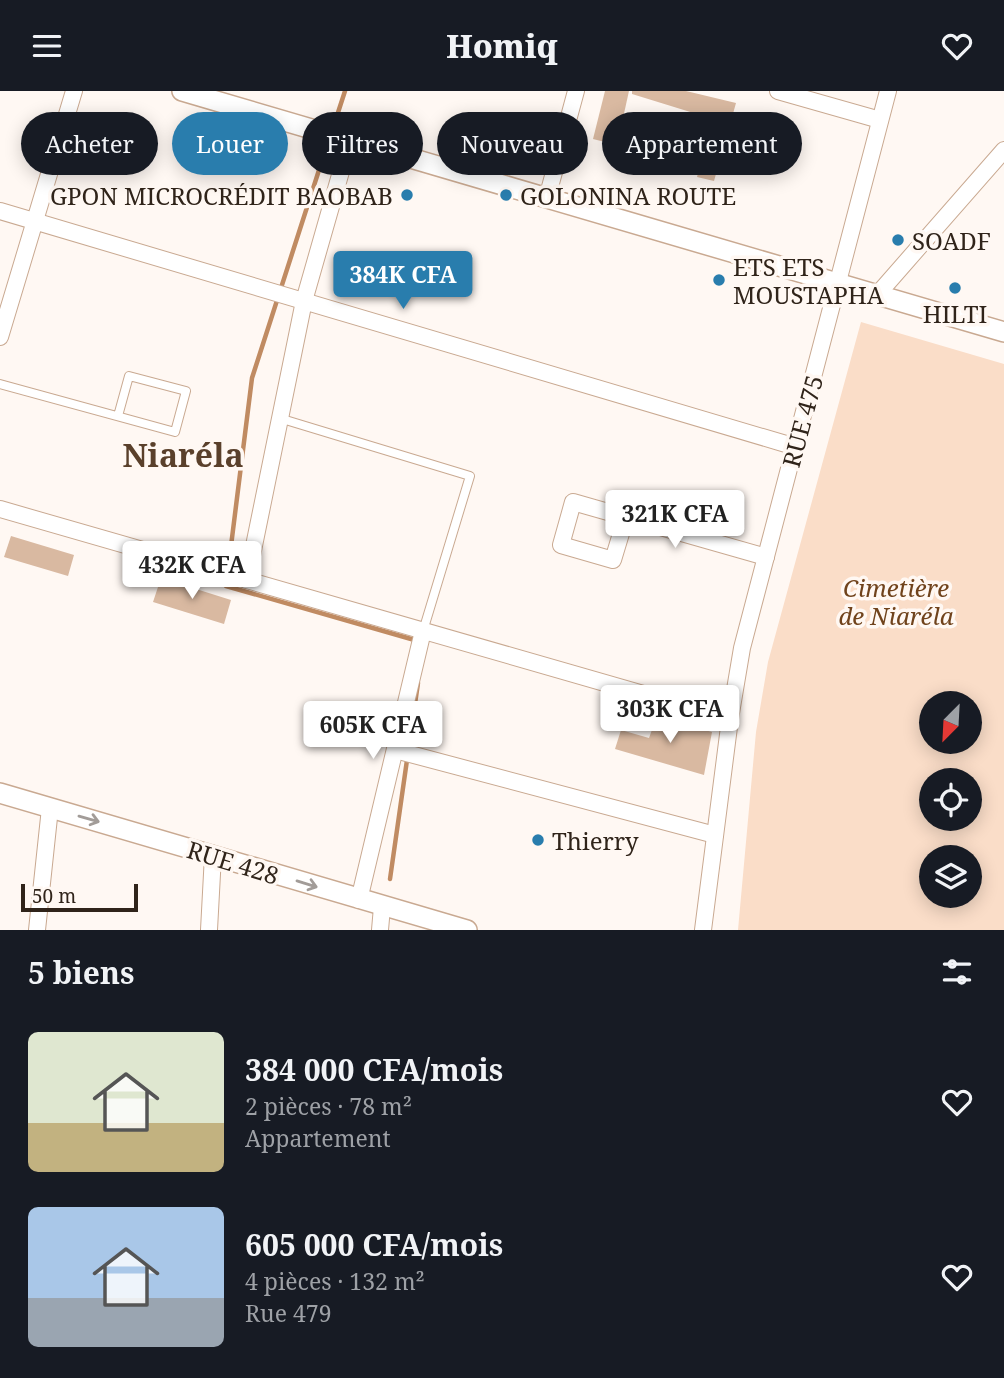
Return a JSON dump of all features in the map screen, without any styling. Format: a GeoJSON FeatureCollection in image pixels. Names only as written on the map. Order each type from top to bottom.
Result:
{"type":"FeatureCollection","features":[{"type":"Feature","properties":{"kind":"street"},"geometry":{"type":"LineString","coordinates":[[0,337],[74,91]]}},
{"type":"Feature","properties":{"kind":"street"},"geometry":{"type":"LineString","coordinates":[[182,91],[302,126]]}},
{"type":"Feature","properties":{"kind":"street"},"geometry":{"type":"LineString","coordinates":[[547,198],[576,91]]}},
{"type":"Feature","properties":{"kind":"street"},"geometry":{"type":"LineString","coordinates":[[778,91],[880,120]]}},
{"type":"Feature","properties":{"kind":"street","name":"RUE 475"},"geometry":{"type":"LineString","coordinates":[[703,930],[730,719],[742,648],[888,91]]}},
{"type":"Feature","properties":{"kind":"street"},"geometry":{"type":"LineString","coordinates":[[877,295],[997,166],[1004,150]]}},
{"type":"Feature","properties":{"kind":"street"},"geometry":{"type":"LineString","coordinates":[[423,162],[1004,332]]}},
{"type":"Feature","properties":{"kind":"street"},"geometry":{"type":"LineString","coordinates":[[247,580],[304,301],[339,175]]}},
{"type":"Feature","properties":{"kind":"street"},"geometry":{"type":"LineString","coordinates":[[0,211],[796,447]]}},
{"type":"Feature","properties":{"kind":"street"},"geometry":{"type":"LineString","coordinates":[[626,517],[613,560],[561,545],[573,502],[626,517],[766,557]]}},
{"type":"Feature","properties":{"kind":"street"},"geometry":{"type":"LineString","coordinates":[[0,509],[730,719]]}},
{"type":"Feature","properties":{"kind":"street"},"geometry":{"type":"LineString","coordinates":[[359,900],[422,631]]}},
{"type":"Feature","properties":{"kind":"street"},"geometry":{"type":"LineString","coordinates":[[395,750],[715,835]]}},
{"type":"Feature","properties":{"kind":"street","name":"RUE 428"},"geometry":{"type":"LineString","coordinates":[[0,793],[467,930]]}},
{"type":"Feature","properties":{"kind":"street"},"geometry":{"type":"LineString","coordinates":[[37,930],[50,808]]}},
{"type":"Feature","properties":{"kind":"street"},"geometry":{"type":"LineString","coordinates":[[209,930],[213,855]]}},
{"type":"Feature","properties":{"kind":"street"},"geometry":{"type":"LineString","coordinates":[[380,930],[382,907]]}},
{"type":"Feature","properties":{"kind":"lane"},"geometry":{"type":"LineString","coordinates":[[0,384],[118,417],[175,432],[186,391],[130,376],[118,417]]}},
{"type":"Feature","properties":{"kind":"lane"},"geometry":{"type":"LineString","coordinates":[[279,418],[470,476],[422,631]]}},
{"type":"Feature","properties":{"kind":"green space","name":"Cimetière de Niaréla"},"geometry":{"type":"Polygon","coordinates":[[[861,322],[1004,364],[1004,930],[738,930],[756,732],[768,662],[861,322]]]}},
{"type":"Feature","properties":{"kind":"building"},"geometry":{"type":"Polygon","coordinates":[[[605,91],[629,91],[624,112],[602,112],[602,141],[593,139],[605,91]]]}},
{"type":"Feature","properties":{"kind":"building"},"geometry":{"type":"Polygon","coordinates":[[[632,91],[686,91],[736,103],[733,112],[690,112],[632,94],[632,91]]]}},
{"type":"Feature","properties":{"kind":"building"},"geometry":{"type":"Polygon","coordinates":[[[698,175],[716,175],[714,181],[698,175]]]}},
{"type":"Feature","properties":{"kind":"building"},"geometry":{"type":"Polygon","coordinates":[[[11,536],[74,555],[68,576],[4,557],[11,536]]]}},
{"type":"Feature","properties":{"kind":"building"},"geometry":{"type":"Polygon","coordinates":[[[161,578],[231,600],[224,624],[153,602],[161,578]]]}},
{"type":"Feature","properties":{"kind":"building"},"geometry":{"type":"Polygon","coordinates":[[[657,716],[712,732],[704,775],[615,749],[621,730],[649,738],[657,716]]]}},
{"type":"Feature","properties":{"kind":"waterway"},"geometry":{"type":"LineString","coordinates":[[338,112],[345,91]]}},
{"type":"Feature","properties":{"kind":"waterway"},"geometry":{"type":"LineString","coordinates":[[317,175],[252,378],[226,586],[418,641]]}},
{"type":"Feature","properties":{"kind":"waterway"},"geometry":{"type":"LineString","coordinates":[[390,879],[418,683]]}},
{"type":"Feature","properties":{"kind":"place","name":"GPON MICROCRÉDIT BAOBAB"},"geometry":{"type":"Point","coordinates":[407,195]}},
{"type":"Feature","properties":{"kind":"place","name":"GOLONINA ROUTE"},"geometry":{"type":"Point","coordinates":[506,195]}},
{"type":"Feature","properties":{"kind":"place","name":"SOADF"},"geometry":{"type":"Point","coordinates":[898,240]}},
{"type":"Feature","properties":{"kind":"place","name":"ETS ETS MOUSTAPHA"},"geometry":{"type":"Point","coordinates":[719,280]}},
{"type":"Feature","properties":{"kind":"place","name":"HILTI"},"geometry":{"type":"Point","coordinates":[955,288]}},
{"type":"Feature","properties":{"kind":"place","name":"Thierry"},"geometry":{"type":"Point","coordinates":[538,840]}},
{"type":"Feature","properties":{"kind":"district","name":"Niaréla"},"geometry":{"type":"Point","coordinates":[183,454]}}]}
